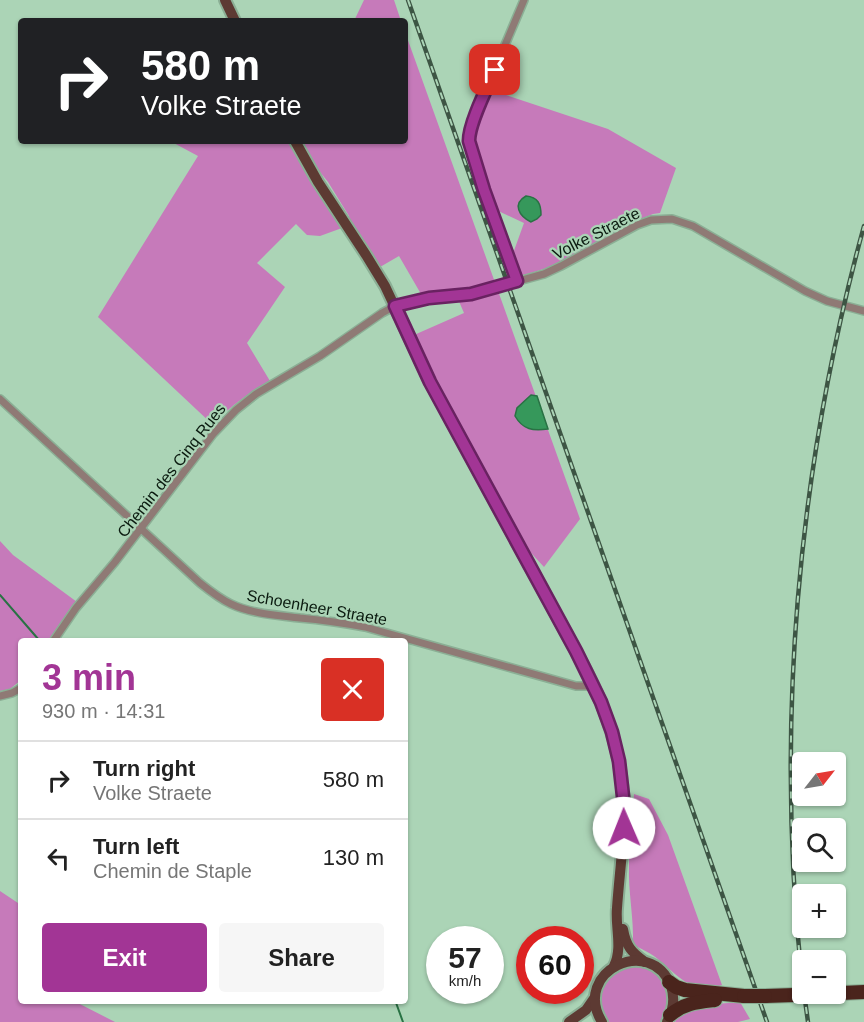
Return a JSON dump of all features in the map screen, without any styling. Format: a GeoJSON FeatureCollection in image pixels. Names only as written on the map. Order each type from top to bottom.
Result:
{"type":"FeatureCollection","features":[{"type":"Feature","properties":{"kind":"highway"},"geometry":{"type":"LineString","coordinates":[[669,982],[685,990],[744,996],[792,994]]}},
{"type":"Feature","properties":{"kind":"highway"},"geometry":{"type":"LineString","coordinates":[[846,993],[864,992]]}},
{"type":"Feature","properties":{"kind":"highway"},"geometry":{"type":"LineString","coordinates":[[668,1019],[688,1004],[744,996]]}},
{"type":"Feature","properties":{"kind":"main road"},"geometry":{"type":"LineString","coordinates":[[225,0],[234,18]]}},
{"type":"Feature","properties":{"kind":"main road"},"geometry":{"type":"LineString","coordinates":[[297,144],[395,306],[430,382],[601,702],[612,732],[622,778],[624,821],[616,913],[618,954],[614,966]]}},
{"type":"Feature","properties":{"kind":"main road"},"geometry":{"type":"LineString","coordinates":[[620,885],[625,940],[631,951],[645,962],[658,968],[669,982],[673,998],[668,1019]]}},
{"type":"Feature","properties":{"kind":"main road"},"geometry":{"type":"LineString","coordinates":[[602,1022],[596,1008],[595,997],[596,990],[605,974],[614,966],[630,961],[645,962]]}},
{"type":"Feature","properties":{"kind":"main road"},"geometry":{"type":"LineString","coordinates":[[569,1022],[586,1010],[595,997]]}},
{"type":"Feature","properties":{"kind":"street"},"geometry":{"type":"LineString","coordinates":[[517,281],[479,176],[469,137],[473,121],[524,0]]}},
{"type":"Feature","properties":{"kind":"street","name":"Volke Straete"},"geometry":{"type":"LineString","coordinates":[[395,306],[429,298],[471,294],[539,276],[553,271],[642,223],[656,219],[672,219],[693,226],[811,294],[864,311]]}},
{"type":"Feature","properties":{"kind":"street","name":"Chemin des Cinq Rues"},"geometry":{"type":"LineString","coordinates":[[55,638],[73,612],[107,573],[208,439],[236,410],[256,394],[320,356],[395,306]]}},
{"type":"Feature","properties":{"kind":"street","name":"Schoenheer Straete"},"geometry":{"type":"LineString","coordinates":[[0,399],[213,593],[231,604],[271,615],[365,627],[404,638]]}},
{"type":"Feature","properties":{"kind":"street","name":"Schoenheer Straete"},"geometry":{"type":"LineString","coordinates":[[408,639],[576,686],[593,684]]}},
{"type":"Feature","properties":{"kind":"street"},"geometry":{"type":"LineString","coordinates":[[0,696],[18,690]]}},
{"type":"Feature","properties":{"kind":"shaded area"},"geometry":{"type":"Polygon","coordinates":[[[364,0],[394,0],[400,18],[355,18],[364,0]]]}},
{"type":"Feature","properties":{"kind":"shaded area"},"geometry":{"type":"Polygon","coordinates":[[[408,40],[580,519],[544,567],[522,543],[431,372],[414,335],[464,313],[455,292],[421,294],[399,256],[380,267],[350,222],[349,216],[328,182],[312,162],[304,144],[408,144],[408,40]]]}},
{"type":"Feature","properties":{"kind":"shaded area"},"geometry":{"type":"Polygon","coordinates":[[[491,90],[608,129],[676,168],[660,213],[638,220],[550,267],[521,276],[511,259],[524,223],[494,209],[474,143],[475,130],[491,90]]]}},
{"type":"Feature","properties":{"kind":"shaded area"},"geometry":{"type":"Polygon","coordinates":[[[176,144],[291,144],[342,228],[320,236],[307,235],[296,224],[257,263],[285,287],[247,343],[270,381],[240,400],[213,425],[98,317],[198,156],[176,144]]]}},
{"type":"Feature","properties":{"kind":"shaded area"},"geometry":{"type":"Polygon","coordinates":[[[526,196],[536,200],[540,208],[541,215],[531,222],[523,217],[518,206],[526,196]]]}},
{"type":"Feature","properties":{"kind":"shaded area"},"geometry":{"type":"Polygon","coordinates":[[[531,395],[537,396],[548,429],[529,428],[521,424],[515,416],[517,408],[531,395]]]}},
{"type":"Feature","properties":{"kind":"shaded area"},"geometry":{"type":"Polygon","coordinates":[[[0,541],[13,555],[77,602],[50,638],[18,638],[18,682],[10,689],[0,691],[0,541]]]}},
{"type":"Feature","properties":{"kind":"shaded area"},"geometry":{"type":"Polygon","coordinates":[[[634,794],[649,799],[668,835],[722,985],[703,988],[687,983],[653,955],[633,945],[629,875],[634,794]]]}},
{"type":"Feature","properties":{"kind":"shaded area"},"geometry":{"type":"Polygon","coordinates":[[[0,891],[18,903],[18,1004],[80,1004],[115,1022],[0,1022],[0,891]]]}},
{"type":"Feature","properties":{"kind":"shaded area"},"geometry":{"type":"Polygon","coordinates":[[[628,966],[650,970],[664,983],[668,991],[668,1001],[660,1022],[609,1022],[605,1016],[601,1003],[604,983],[614,973],[628,966]]]}},
{"type":"Feature","properties":{"kind":"shaded area"},"geometry":{"type":"Polygon","coordinates":[[[740,1002],[750,1019],[738,1022],[675,1022],[680,1012],[716,1004],[740,1002]]]}},
{"type":"Feature","properties":{"kind":"waterway"},"geometry":{"type":"LineString","coordinates":[[0,595],[37,638]]}},
{"type":"Feature","properties":{"kind":"waterway"},"geometry":{"type":"LineString","coordinates":[[396,1004],[403,1022]]}},
{"type":"Feature","properties":{"kind":"railway"},"geometry":{"type":"LineString","coordinates":[[408,0],[767,1022]]}},
{"type":"Feature","properties":{"kind":"railway"},"geometry":{"type":"LineString","coordinates":[[799,950],[794,885],[791,790],[792,695],[798,600],[808,506],[822,412],[841,318],[864,226]]}},
{"type":"Feature","properties":{"kind":"railway"},"geometry":{"type":"LineString","coordinates":[[806,1004],[808,1022]]}},
{"type":"Feature","properties":{"kind":"route"},"geometry":{"type":"LineString","coordinates":[[495,70],[473,121],[469,141],[505,252],[517,281],[471,294],[429,298],[395,306],[430,382],[576,651],[601,702],[619,761],[624,828]]}}]}
